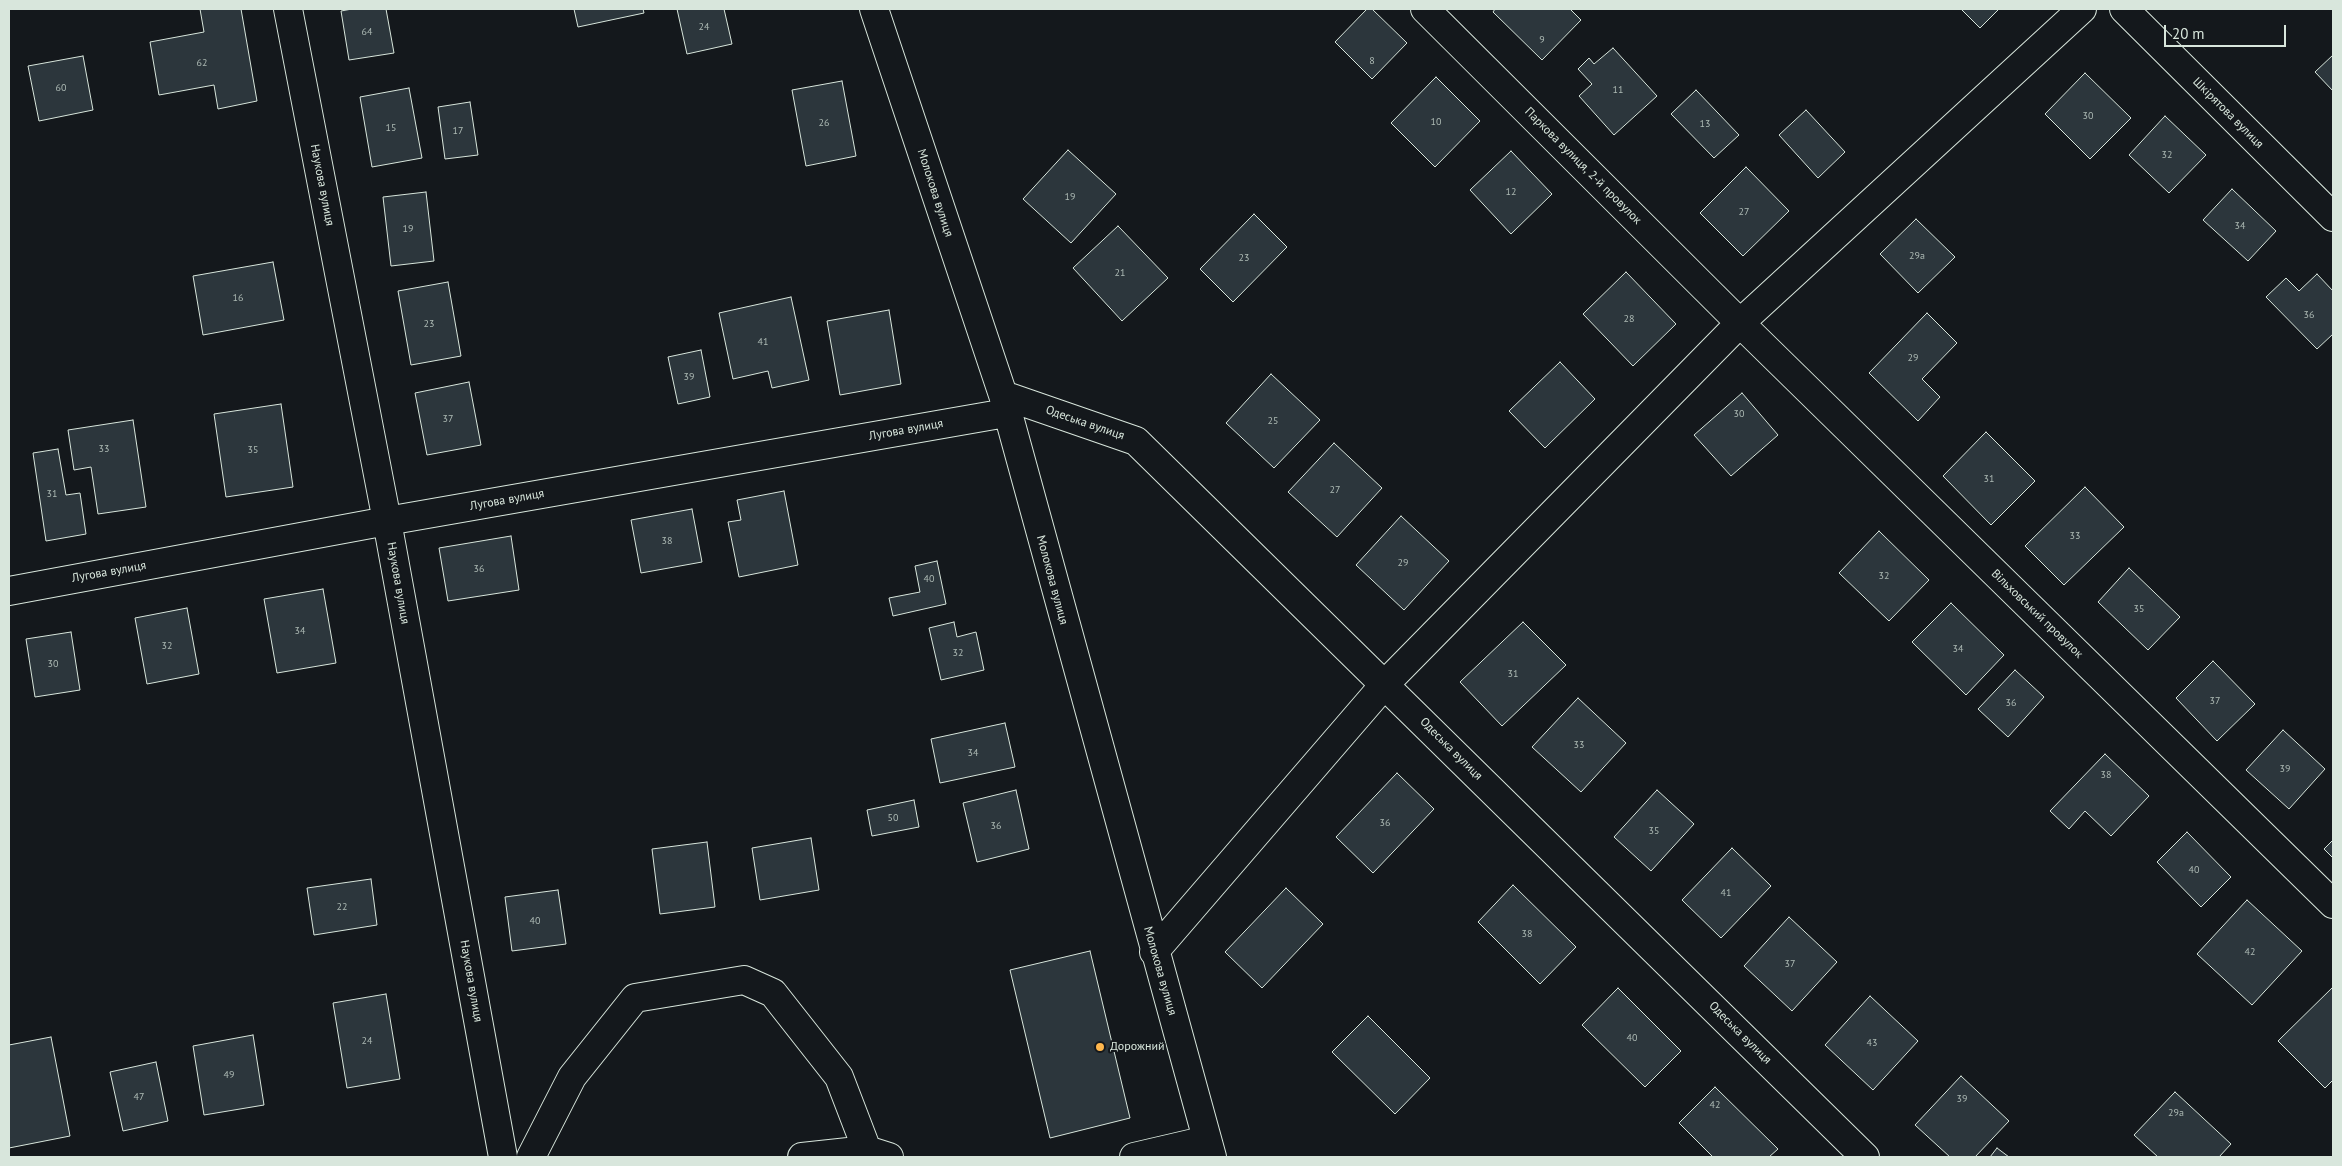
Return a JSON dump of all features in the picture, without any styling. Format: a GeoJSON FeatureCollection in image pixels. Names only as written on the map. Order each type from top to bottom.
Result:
{"type":"FeatureCollection","features":[{"type":"Feature","properties":{"kind":"street","name":"Наукова вулиця"},"geometry":{"type":"LineString","coordinates":[[288,9],[387,521],[503,1157]]}},
{"type":"Feature","properties":{"kind":"street","name":"Молокова вулиця"},"geometry":{"type":"LineString","coordinates":[[874,9],[1005,404],[1154,952],[1210,1149]]}},
{"type":"Feature","properties":{"kind":"street","name":"Паркова вулиця, 2-й провулок"},"geometry":{"type":"LineString","coordinates":[[1425,9],[1740,323]]}},
{"type":"Feature","properties":{"kind":"street"},"geometry":{"type":"LineString","coordinates":[[1154,952],[1385,684],[1740,323],[2082,9]]}},
{"type":"Feature","properties":{"kind":"street","name":"Шкірятова вулиця"},"geometry":{"type":"LineString","coordinates":[[2124,9],[2333,217]]}},
{"type":"Feature","properties":{"kind":"street","name":"Вільховський провулок"},"geometry":{"type":"LineString","coordinates":[[1740,323],[2333,904]]}},
{"type":"Feature","properties":{"kind":"street","name":"Лугова вулиця"},"geometry":{"type":"LineString","coordinates":[[9,591],[1005,404]]}},
{"type":"Feature","properties":{"kind":"street","name":"Одеська вулиця"},"geometry":{"type":"LineString","coordinates":[[1005,404],[1136,441],[1865,1157]]}},
{"type":"Feature","properties":{"kind":"street"},"geometry":{"type":"LineString","coordinates":[[531,1157],[572,1077],[635,998],[744,980],[773,993],[839,1077],[878,1154],[802,1157]]}},
{"type":"Feature","properties":{"kind":"street"},"geometry":{"type":"LineString","coordinates":[[1134,1157],[1210,1149]]}},
{"type":"Feature","properties":{"kind":"building"},"geometry":{"type":"Polygon","coordinates":[[[200,9],[241,9],[257,101],[218,109],[214,85],[159,95],[150,42],[204,32],[200,9]]]}},
{"type":"Feature","properties":{"kind":"building"},"geometry":{"type":"Polygon","coordinates":[[[352,9],[386,9],[394,53],[349,60],[341,11],[352,9]]]}},
{"type":"Feature","properties":{"kind":"building"},"geometry":{"type":"Polygon","coordinates":[[[574,9],[643,9],[644,13],[578,27],[574,9]]]}},
{"type":"Feature","properties":{"kind":"building"},"geometry":{"type":"Polygon","coordinates":[[[677,9],[724,9],[732,44],[687,54],[677,9]]]}},
{"type":"Feature","properties":{"kind":"building"},"geometry":{"type":"Polygon","coordinates":[[[1367,9],[1372,9],[1407,43],[1372,79],[1335,42],[1367,9]]]}},
{"type":"Feature","properties":{"kind":"building"},"geometry":{"type":"Polygon","coordinates":[[[1495,9],[1570,9],[1581,20],[1542,60],[1493,12],[1495,9]]]}},
{"type":"Feature","properties":{"kind":"building"},"geometry":{"type":"Polygon","coordinates":[[[1961,9],[1999,9],[1980,28],[1961,9]]]}},
{"type":"Feature","properties":{"kind":"building"},"geometry":{"type":"Polygon","coordinates":[[[1613,48],[1657,96],[1614,135],[1579,96],[1592,84],[1578,69],[1589,58],[1594,64],[1613,48]]]}},
{"type":"Feature","properties":{"kind":"building"},"geometry":{"type":"Polygon","coordinates":[[[2333,55],[2333,91],[2315,72],[2333,55]]]}},
{"type":"Feature","properties":{"kind":"building"},"geometry":{"type":"Polygon","coordinates":[[[83,56],[93,110],[39,121],[28,66],[83,56]]]}},
{"type":"Feature","properties":{"kind":"building"},"geometry":{"type":"Polygon","coordinates":[[[2085,73],[2131,118],[2090,159],[2045,114],[2085,73]]]}},
{"type":"Feature","properties":{"kind":"building"},"geometry":{"type":"Polygon","coordinates":[[[1436,77],[1480,121],[1435,167],[1391,123],[1436,77]]]}},
{"type":"Feature","properties":{"kind":"building"},"geometry":{"type":"Polygon","coordinates":[[[842,81],[856,156],[806,166],[792,90],[842,81]]]}},
{"type":"Feature","properties":{"kind":"building"},"geometry":{"type":"Polygon","coordinates":[[[409,88],[422,158],[372,167],[360,97],[409,88]]]}},
{"type":"Feature","properties":{"kind":"building"},"geometry":{"type":"Polygon","coordinates":[[[1696,90],[1739,135],[1714,158],[1671,114],[1696,90]]]}},
{"type":"Feature","properties":{"kind":"building"},"geometry":{"type":"Polygon","coordinates":[[[470,102],[478,155],[445,159],[438,107],[470,102]]]}},
{"type":"Feature","properties":{"kind":"building"},"geometry":{"type":"Polygon","coordinates":[[[1806,110],[1845,152],[1818,178],[1779,135],[1806,110]]]}},
{"type":"Feature","properties":{"kind":"building"},"geometry":{"type":"Polygon","coordinates":[[[2165,116],[2206,155],[2169,193],[2129,155],[2165,116]]]}},
{"type":"Feature","properties":{"kind":"building"},"geometry":{"type":"Polygon","coordinates":[[[1068,150],[1116,194],[1071,243],[1023,199],[1068,150]]]}},
{"type":"Feature","properties":{"kind":"building"},"geometry":{"type":"Polygon","coordinates":[[[1511,151],[1552,194],[1511,234],[1470,190],[1511,151]]]}},
{"type":"Feature","properties":{"kind":"building"},"geometry":{"type":"Polygon","coordinates":[[[1746,167],[1789,211],[1743,256],[1700,213],[1746,167]]]}},
{"type":"Feature","properties":{"kind":"building"},"geometry":{"type":"Polygon","coordinates":[[[2232,189],[2276,231],[2248,261],[2203,220],[2232,189]]]}},
{"type":"Feature","properties":{"kind":"building"},"geometry":{"type":"Polygon","coordinates":[[[426,192],[434,261],[391,266],[383,197],[426,192]]]}},
{"type":"Feature","properties":{"kind":"building"},"geometry":{"type":"Polygon","coordinates":[[[1254,214],[1287,247],[1233,302],[1200,269],[1254,214]]]}},
{"type":"Feature","properties":{"kind":"building"},"geometry":{"type":"Polygon","coordinates":[[[1916,219],[1955,257],[1918,293],[1880,254],[1916,219]]]}},
{"type":"Feature","properties":{"kind":"building"},"geometry":{"type":"Polygon","coordinates":[[[1118,226],[1168,278],[1122,321],[1073,268],[1118,226]]]}},
{"type":"Feature","properties":{"kind":"building"},"geometry":{"type":"Polygon","coordinates":[[[273,262],[284,320],[203,335],[193,276],[273,262]]]}},
{"type":"Feature","properties":{"kind":"building"},"geometry":{"type":"Polygon","coordinates":[[[1626,272],[1676,324],[1633,366],[1583,314],[1626,272]]]}},
{"type":"Feature","properties":{"kind":"building"},"geometry":{"type":"Polygon","coordinates":[[[2317,274],[2333,291],[2333,334],[2317,349],[2266,297],[2286,278],[2299,291],[2317,274]]]}},
{"type":"Feature","properties":{"kind":"building"},"geometry":{"type":"Polygon","coordinates":[[[448,282],[461,356],[411,365],[398,291],[448,282]]]}},
{"type":"Feature","properties":{"kind":"building"},"geometry":{"type":"Polygon","coordinates":[[[791,297],[809,380],[772,388],[768,371],[733,379],[719,313],[791,297]]]}},
{"type":"Feature","properties":{"kind":"building"},"geometry":{"type":"Polygon","coordinates":[[[889,310],[901,384],[840,395],[827,321],[889,310]]]}},
{"type":"Feature","properties":{"kind":"building"},"geometry":{"type":"Polygon","coordinates":[[[1927,313],[1957,343],[1922,379],[1940,397],[1918,421],[1869,373],[1927,313]]]}},
{"type":"Feature","properties":{"kind":"building"},"geometry":{"type":"Polygon","coordinates":[[[701,350],[710,397],[678,404],[668,357],[701,350]]]}},
{"type":"Feature","properties":{"kind":"building"},"geometry":{"type":"Polygon","coordinates":[[[1560,362],[1595,399],[1545,448],[1509,411],[1560,362]]]}},
{"type":"Feature","properties":{"kind":"building"},"geometry":{"type":"Polygon","coordinates":[[[1271,374],[1320,420],[1274,468],[1226,423],[1271,374]]]}},
{"type":"Feature","properties":{"kind":"building"},"geometry":{"type":"Polygon","coordinates":[[[469,382],[481,445],[427,455],[415,393],[469,382]]]}},
{"type":"Feature","properties":{"kind":"building"},"geometry":{"type":"Polygon","coordinates":[[[1742,393],[1778,435],[1731,476],[1694,435],[1742,393]]]}},
{"type":"Feature","properties":{"kind":"building"},"geometry":{"type":"Polygon","coordinates":[[[281,404],[293,487],[226,497],[214,414],[281,404]]]}},
{"type":"Feature","properties":{"kind":"building"},"geometry":{"type":"Polygon","coordinates":[[[133,420],[146,507],[98,514],[91,467],[74,470],[68,430],[133,420]]]}},
{"type":"Feature","properties":{"kind":"building"},"geometry":{"type":"Polygon","coordinates":[[[1986,432],[2035,481],[1991,525],[1943,476],[1986,432]]]}},
{"type":"Feature","properties":{"kind":"building"},"geometry":{"type":"Polygon","coordinates":[[[1334,443],[1382,488],[1337,537],[1288,492],[1334,443]]]}},
{"type":"Feature","properties":{"kind":"building"},"geometry":{"type":"Polygon","coordinates":[[[58,449],[66,495],[80,493],[86,534],[46,541],[33,453],[58,449]]]}},
{"type":"Feature","properties":{"kind":"building"},"geometry":{"type":"Polygon","coordinates":[[[2085,487],[2124,527],[2064,585],[2025,546],[2085,487]]]}},
{"type":"Feature","properties":{"kind":"building"},"geometry":{"type":"Polygon","coordinates":[[[784,491],[798,565],[739,577],[728,522],[741,520],[737,500],[784,491]]]}},
{"type":"Feature","properties":{"kind":"building"},"geometry":{"type":"Polygon","coordinates":[[[692,509],[702,562],[641,573],[631,520],[692,509]]]}},
{"type":"Feature","properties":{"kind":"building"},"geometry":{"type":"Polygon","coordinates":[[[1401,516],[1449,561],[1404,610],[1356,565],[1401,516]]]}},
{"type":"Feature","properties":{"kind":"building"},"geometry":{"type":"Polygon","coordinates":[[[1879,531],[1929,580],[1889,621],[1839,573],[1879,531]]]}},
{"type":"Feature","properties":{"kind":"building"},"geometry":{"type":"Polygon","coordinates":[[[511,536],[519,590],[448,601],[439,548],[511,536]]]}},
{"type":"Feature","properties":{"kind":"building"},"geometry":{"type":"Polygon","coordinates":[[[937,561],[946,604],[893,616],[889,598],[920,592],[915,566],[937,561]]]}},
{"type":"Feature","properties":{"kind":"building"},"geometry":{"type":"Polygon","coordinates":[[[2129,568],[2180,617],[2148,650],[2098,602],[2129,568]]]}},
{"type":"Feature","properties":{"kind":"building"},"geometry":{"type":"Polygon","coordinates":[[[323,589],[336,663],[277,673],[264,599],[323,589]]]}},
{"type":"Feature","properties":{"kind":"building"},"geometry":{"type":"Polygon","coordinates":[[[1951,603],[2004,655],[1966,695],[1912,642],[1951,603]]]}},
{"type":"Feature","properties":{"kind":"building"},"geometry":{"type":"Polygon","coordinates":[[[187,608],[199,674],[147,684],[135,618],[187,608]]]}},
{"type":"Feature","properties":{"kind":"building"},"geometry":{"type":"Polygon","coordinates":[[[954,622],[957,637],[976,632],[984,670],[941,680],[929,628],[954,622]]]}},
{"type":"Feature","properties":{"kind":"building"},"geometry":{"type":"Polygon","coordinates":[[[1523,622],[1566,665],[1502,726],[1460,682],[1523,622]]]}},
{"type":"Feature","properties":{"kind":"building"},"geometry":{"type":"Polygon","coordinates":[[[71,632],[80,690],[35,697],[26,639],[71,632]]]}},
{"type":"Feature","properties":{"kind":"building"},"geometry":{"type":"Polygon","coordinates":[[[2213,661],[2255,704],[2217,741],[2176,698],[2213,661]]]}},
{"type":"Feature","properties":{"kind":"building"},"geometry":{"type":"Polygon","coordinates":[[[2015,670],[2044,697],[2008,737],[1978,709],[2015,670]]]}},
{"type":"Feature","properties":{"kind":"building"},"geometry":{"type":"Polygon","coordinates":[[[1578,698],[1626,743],[1581,792],[1532,747],[1578,698]]]}},
{"type":"Feature","properties":{"kind":"building"},"geometry":{"type":"Polygon","coordinates":[[[1005,723],[1015,767],[940,783],[931,739],[1005,723]]]}},
{"type":"Feature","properties":{"kind":"building"},"geometry":{"type":"Polygon","coordinates":[[[2283,730],[2325,769],[2289,809],[2246,770],[2283,730]]]}},
{"type":"Feature","properties":{"kind":"building"},"geometry":{"type":"Polygon","coordinates":[[[2105,754],[2149,796],[2111,836],[2085,811],[2069,829],[2050,811],[2105,754]]]}},
{"type":"Feature","properties":{"kind":"building"},"geometry":{"type":"Polygon","coordinates":[[[1397,773],[1434,809],[1373,873],[1336,837],[1397,773]]]}},
{"type":"Feature","properties":{"kind":"building"},"geometry":{"type":"Polygon","coordinates":[[[1016,790],[1029,849],[977,862],[963,803],[1016,790]]]}},
{"type":"Feature","properties":{"kind":"building"},"geometry":{"type":"Polygon","coordinates":[[[1657,790],[1694,824],[1651,871],[1614,837],[1657,790]]]}},
{"type":"Feature","properties":{"kind":"building"},"geometry":{"type":"Polygon","coordinates":[[[914,800],[919,827],[872,836],[867,810],[914,800]]]}},
{"type":"Feature","properties":{"kind":"building"},"geometry":{"type":"Polygon","coordinates":[[[2187,832],[2231,877],[2201,907],[2157,862],[2187,832]]]}},
{"type":"Feature","properties":{"kind":"building"},"geometry":{"type":"Polygon","coordinates":[[[811,838],[819,890],[760,900],[752,848],[811,838]]]}},
{"type":"Feature","properties":{"kind":"building"},"geometry":{"type":"Polygon","coordinates":[[[2333,840],[2333,858],[2324,849],[2333,840]]]}},
{"type":"Feature","properties":{"kind":"building"},"geometry":{"type":"Polygon","coordinates":[[[707,842],[715,907],[660,914],[652,849],[707,842]]]}},
{"type":"Feature","properties":{"kind":"building"},"geometry":{"type":"Polygon","coordinates":[[[1732,848],[1771,886],[1721,938],[1682,900],[1732,848]]]}},
{"type":"Feature","properties":{"kind":"building"},"geometry":{"type":"Polygon","coordinates":[[[371,879],[377,925],[314,935],[307,888],[371,879]]]}},
{"type":"Feature","properties":{"kind":"building"},"geometry":{"type":"Polygon","coordinates":[[[1513,885],[1576,947],[1540,984],[1478,922],[1513,885]]]}},
{"type":"Feature","properties":{"kind":"building"},"geometry":{"type":"Polygon","coordinates":[[[1286,888],[1323,924],[1262,988],[1225,952],[1286,888]]]}},
{"type":"Feature","properties":{"kind":"building"},"geometry":{"type":"Polygon","coordinates":[[[558,890],[566,944],[512,951],[505,897],[558,890]]]}},
{"type":"Feature","properties":{"kind":"building"},"geometry":{"type":"Polygon","coordinates":[[[2247,900],[2302,951],[2252,1005],[2197,954],[2247,900]]]}},
{"type":"Feature","properties":{"kind":"building"},"geometry":{"type":"Polygon","coordinates":[[[1789,917],[1837,962],[1792,1011],[1744,966],[1789,917]]]}},
{"type":"Feature","properties":{"kind":"building"},"geometry":{"type":"Polygon","coordinates":[[[1090,951],[1130,1118],[1050,1138],[1010,970],[1090,951]]]}},
{"type":"Feature","properties":{"kind":"building"},"geometry":{"type":"Polygon","coordinates":[[[2333,987],[2333,1080],[2325,1088],[2278,1041],[2333,987]]]}},
{"type":"Feature","properties":{"kind":"building"},"geometry":{"type":"Polygon","coordinates":[[[1618,988],[1681,1051],[1645,1087],[1582,1025],[1618,988]]]}},
{"type":"Feature","properties":{"kind":"building"},"geometry":{"type":"Polygon","coordinates":[[[386,994],[400,1079],[347,1088],[333,1003],[386,994]]]}},
{"type":"Feature","properties":{"kind":"building"},"geometry":{"type":"Polygon","coordinates":[[[1870,996],[1918,1041],[1873,1090],[1825,1045],[1870,996]]]}},
{"type":"Feature","properties":{"kind":"building"},"geometry":{"type":"Polygon","coordinates":[[[1368,1016],[1430,1078],[1395,1114],[1332,1052],[1368,1016]]]}},
{"type":"Feature","properties":{"kind":"building"},"geometry":{"type":"Polygon","coordinates":[[[253,1035],[264,1105],[204,1115],[193,1046],[253,1035]]]}},
{"type":"Feature","properties":{"kind":"building"},"geometry":{"type":"Polygon","coordinates":[[[51,1037],[70,1136],[9,1148],[9,1045],[51,1037]]]}},
{"type":"Feature","properties":{"kind":"building"},"geometry":{"type":"Polygon","coordinates":[[[156,1062],[168,1121],[123,1131],[110,1072],[156,1062]]]}},
{"type":"Feature","properties":{"kind":"building"},"geometry":{"type":"Polygon","coordinates":[[[1961,1076],[2009,1121],[1975,1157],[1950,1157],[1915,1125],[1961,1076]]]}},
{"type":"Feature","properties":{"kind":"building"},"geometry":{"type":"Polygon","coordinates":[[[1715,1087],[1778,1149],[1769,1157],[1713,1157],[1679,1123],[1715,1087]]]}},
{"type":"Feature","properties":{"kind":"building"},"geometry":{"type":"Polygon","coordinates":[[[2175,1092],[2231,1144],[2219,1157],[2158,1157],[2134,1135],[2175,1092]]]}},
{"type":"Feature","properties":{"kind":"building"},"geometry":{"type":"Polygon","coordinates":[[[1997,1148],[2009,1157],[1990,1157],[1997,1148]]]}},
{"type":"Feature","properties":{"kind":"place","name":"Дорожний"},"geometry":{"type":"Point","coordinates":[1100,1047]}}]}
